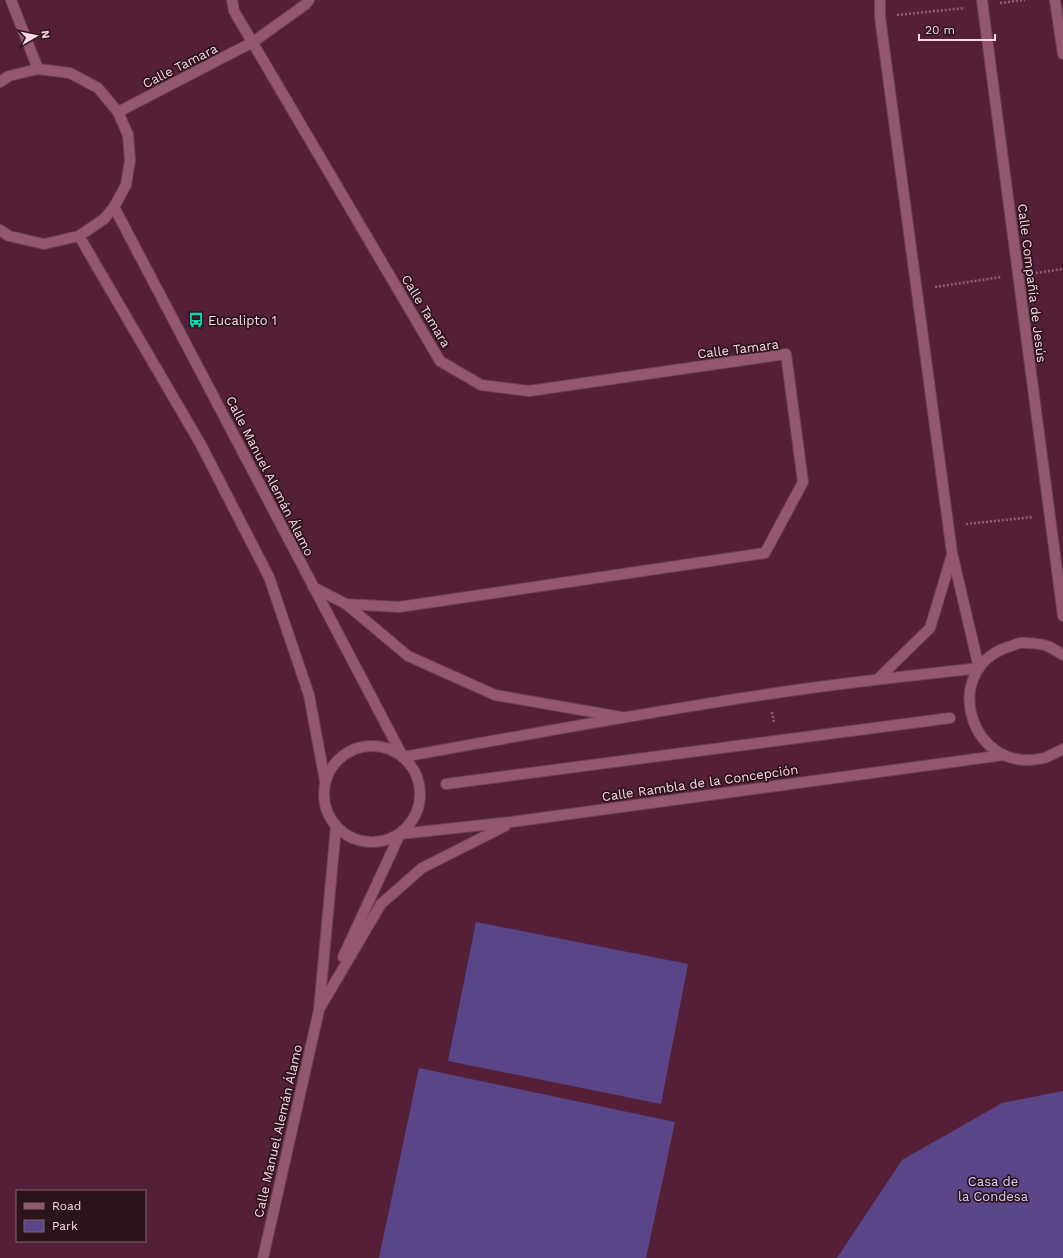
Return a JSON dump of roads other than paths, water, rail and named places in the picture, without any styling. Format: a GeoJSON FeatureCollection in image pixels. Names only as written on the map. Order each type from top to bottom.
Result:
{"type":"FeatureCollection","features":[{"type":"Feature","properties":{"kind":"street"},"geometry":{"type":"LineString","coordinates":[[11,0],[38,69]]}},
{"type":"Feature","properties":{"kind":"street","name":"Calle Tamara"},"geometry":{"type":"LineString","coordinates":[[232,0],[234,11],[440,361],[481,385],[528,391],[786,354],[803,482],[766,554],[399,607],[346,604]]}},
{"type":"Feature","properties":{"kind":"street"},"geometry":{"type":"LineString","coordinates":[[253,42],[306,4],[309,0]]}},
{"type":"Feature","properties":{"kind":"street"},"geometry":{"type":"LineString","coordinates":[[880,0],[880,17],[952,553],[979,668]]}},
{"type":"Feature","properties":{"kind":"street"},"geometry":{"type":"LineString","coordinates":[[1055,0],[1063,54]]}},
{"type":"Feature","properties":{"kind":"street","name":"Calle Compañía de Jesús"},"geometry":{"type":"LineString","coordinates":[[983,3],[1049,515],[1060,571],[1063,616]]}},
{"type":"Feature","properties":{"kind":"street","name":"Calle Tamara"},"geometry":{"type":"LineString","coordinates":[[118,112],[253,42]]}},
{"type":"Feature","properties":{"kind":"street"},"geometry":{"type":"LineString","coordinates":[[0,82],[9,76],[38,69],[70,73],[98,88],[118,112],[128,135],[130,160],[126,185],[114,207],[104,219],[79,236],[44,244],[3,235]]}},
{"type":"Feature","properties":{"kind":"street","name":"Calle Manuel Alemán Álamo"},"geometry":{"type":"LineString","coordinates":[[114,207],[403,757]]}},
{"type":"Feature","properties":{"kind":"street"},"geometry":{"type":"LineString","coordinates":[[79,236],[200,443],[269,577],[309,695],[325,781]]}},
{"type":"Feature","properties":{"kind":"street"},"geometry":{"type":"LineString","coordinates":[[878,679],[930,628],[952,553]]}},
{"type":"Feature","properties":{"kind":"street"},"geometry":{"type":"LineString","coordinates":[[313,587],[346,604],[408,656],[495,695],[621,717]]}},
{"type":"Feature","properties":{"kind":"street"},"geometry":{"type":"LineString","coordinates":[[1063,656],[1046,645],[1021,643],[997,651],[979,668],[970,687],[969,708],[975,727],[987,744],[1004,755],[1024,760],[1045,758],[1063,749]]}},
{"type":"Feature","properties":{"kind":"street"},"geometry":{"type":"LineString","coordinates":[[403,757],[621,717],[878,679],[979,668]]}},
{"type":"Feature","properties":{"kind":"street"},"geometry":{"type":"LineString","coordinates":[[446,784],[950,718]]}},
{"type":"Feature","properties":{"kind":"street"},"geometry":{"type":"LineString","coordinates":[[364,746],[378,746],[391,750],[403,757],[413,768],[419,782],[420,797],[417,811],[410,824],[400,834],[387,840],[374,843],[360,841],[347,836],[336,828],[327,813],[323,797],[325,781],[331,768],[340,758],[351,750],[364,746]]}},
{"type":"Feature","properties":{"kind":"street","name":"Calle Rambla de la Concepción"},"geometry":{"type":"LineString","coordinates":[[400,834],[511,822],[1004,755]]}},
{"type":"Feature","properties":{"kind":"street"},"geometry":{"type":"LineString","coordinates":[[319,1010],[381,904],[422,868],[511,822]]}},
{"type":"Feature","properties":{"kind":"street","name":"Calle Manuel Alemán Álamo"},"geometry":{"type":"LineString","coordinates":[[263,1258],[319,1010],[336,828]]}},
{"type":"Feature","properties":{"kind":"street","name":"Calle Manuel Alemán Álamo"},"geometry":{"type":"LineString","coordinates":[[319,1010],[400,834]]}},
{"type":"Feature","properties":{"kind":"place","name":"Eucalipto 1"},"geometry":{"type":"Point","coordinates":[196,320]}},
{"type":"Feature","properties":{"kind":"park label","name":"Casa de la Condesa"},"geometry":{"type":"Point","coordinates":[993,1188]}}]}
